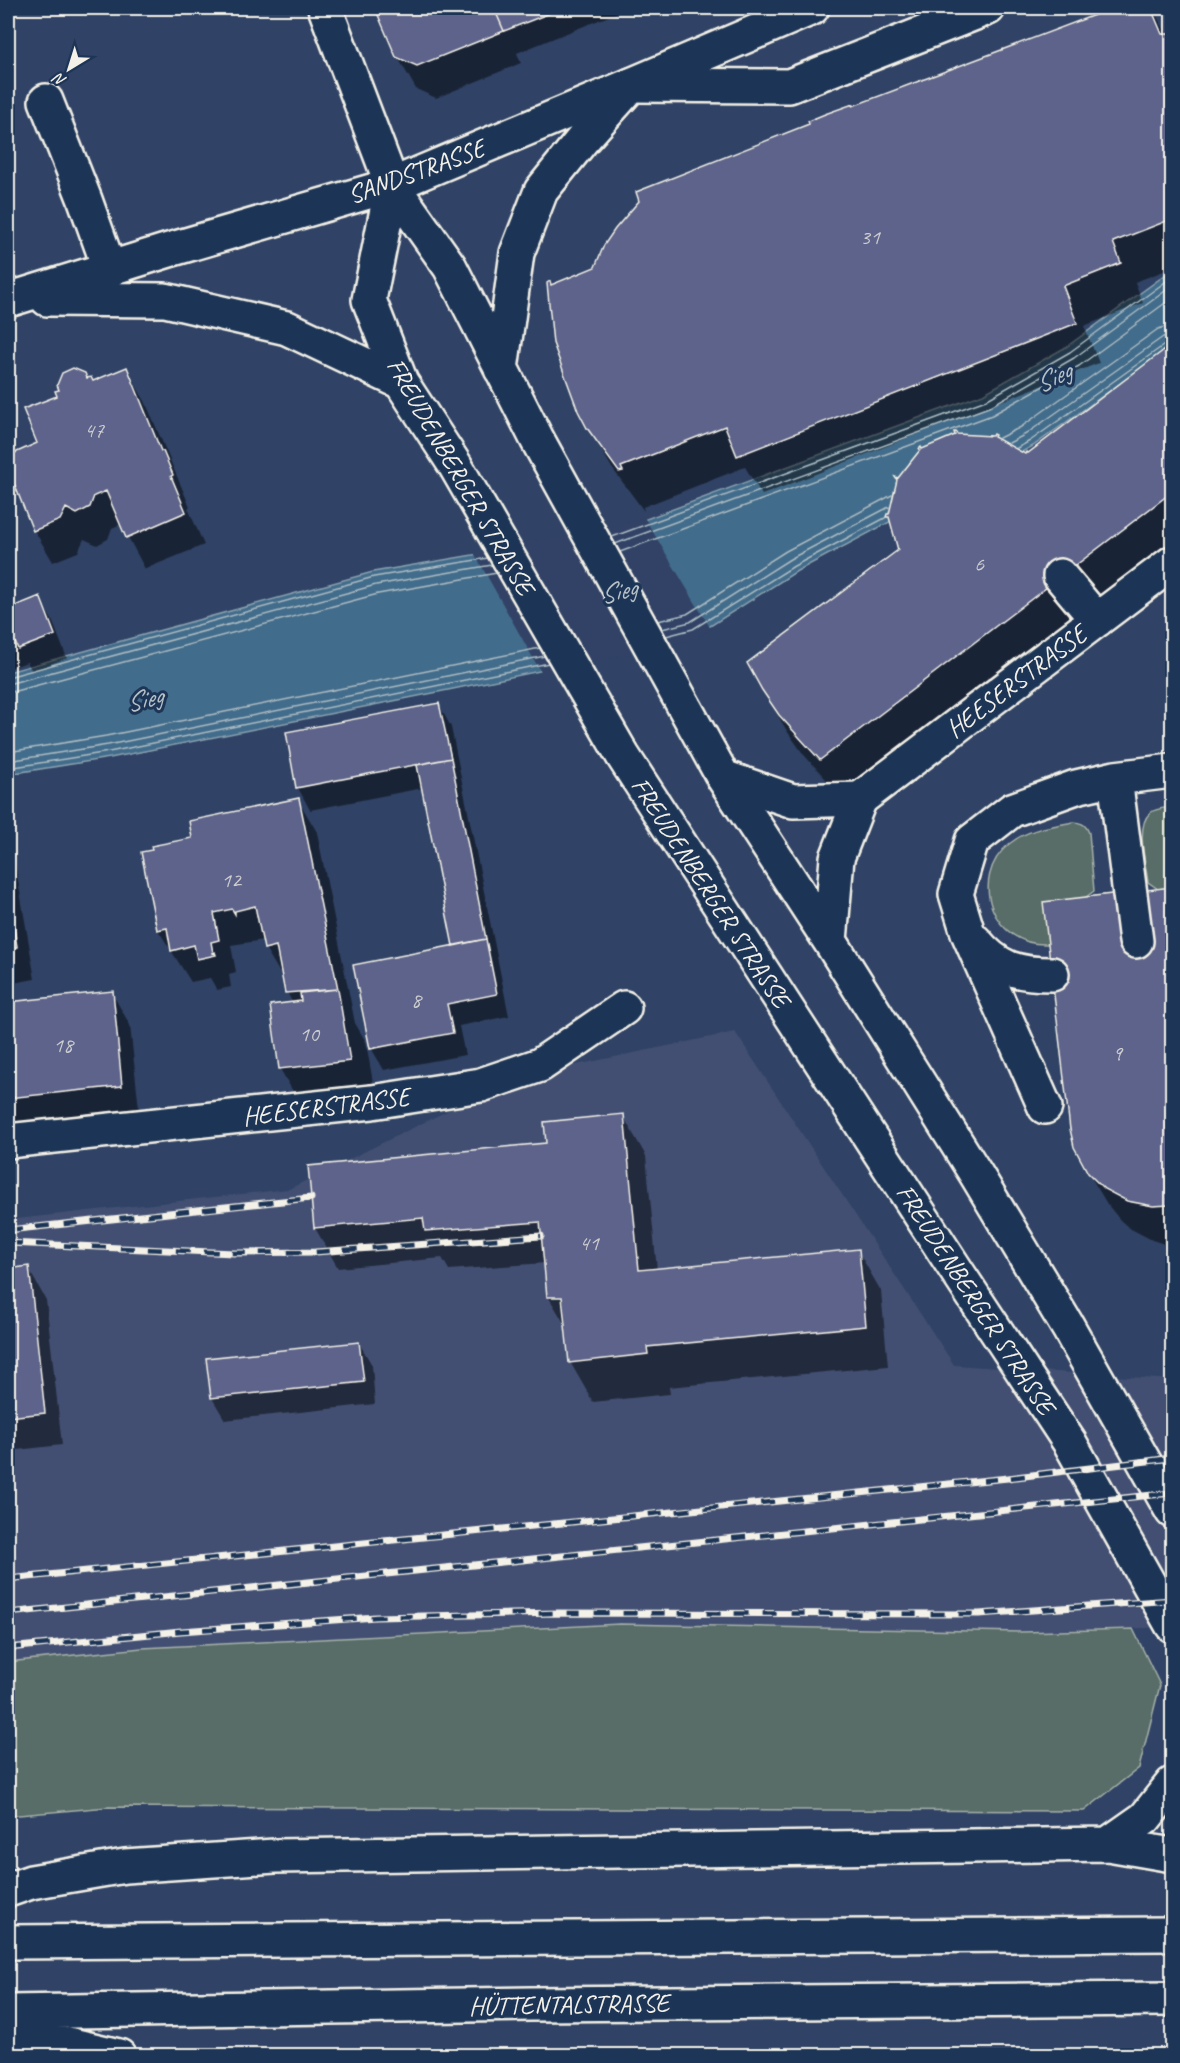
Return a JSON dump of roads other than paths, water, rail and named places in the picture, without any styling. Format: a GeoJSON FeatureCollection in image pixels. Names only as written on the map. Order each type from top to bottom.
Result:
{"type":"FeatureCollection","features":[{"type":"Feature","properties":{"kind":"main road"},"geometry":{"type":"LineString","coordinates":[[325,8],[392,185],[450,267],[537,439],[699,736],[976,1174],[1062,1317],[1173,1511]]}},
{"type":"Feature","properties":{"kind":"main road","name":"SANDSTRASSE"},"geometry":{"type":"LineString","coordinates":[[10,299],[392,185],[812,8]]}},
{"type":"Feature","properties":{"kind":"main road"},"geometry":{"type":"LineString","coordinates":[[501,369],[517,254],[541,191],[631,85],[789,86],[988,8]]}},
{"type":"Feature","properties":{"kind":"main road"},"geometry":{"type":"LineString","coordinates":[[46,101],[110,270]]}},
{"type":"Feature","properties":{"kind":"main road","name":"FREUDENBERGER STRASSE"},"geometry":{"type":"LineString","coordinates":[[392,185],[369,300],[401,382],[455,465],[623,756],[1070,1443],[1173,1625]]}},
{"type":"Feature","properties":{"kind":"main road"},"geometry":{"type":"LineString","coordinates":[[10,299],[165,300],[287,328],[401,382]]}},
{"type":"Feature","properties":{"kind":"main road","name":"HEESERSTRASSE"},"geometry":{"type":"LineString","coordinates":[[860,800],[1173,563]]}},
{"type":"Feature","properties":{"kind":"main road"},"geometry":{"type":"LineString","coordinates":[[1060,576],[1097,620]]}},
{"type":"Feature","properties":{"kind":"main road"},"geometry":{"type":"LineString","coordinates":[[1045,1107],[968,933],[956,894],[972,841],[1012,810],[1076,787],[1115,778],[1173,771]]}},
{"type":"Feature","properties":{"kind":"main road"},"geometry":{"type":"LineString","coordinates":[[723,777],[793,801],[860,800],[837,858],[830,941]]}},
{"type":"Feature","properties":{"kind":"main road"},"geometry":{"type":"LineString","coordinates":[[1115,778],[1136,941]]}},
{"type":"Feature","properties":{"kind":"main road"},"geometry":{"type":"LineString","coordinates":[[968,933],[984,952],[1004,967],[1027,974],[1052,974]]}},
{"type":"Feature","properties":{"kind":"main road","name":"HEESERSTRASSE"},"geometry":{"type":"LineString","coordinates":[[8,1141],[372,1102],[481,1085],[540,1065],[624,1008]]}},
{"type":"Feature","properties":{"kind":"main road"},"geometry":{"type":"LineString","coordinates":[[1108,1844],[1145,1818],[1173,1784]]}},
{"type":"Feature","properties":{"kind":"main road"},"geometry":{"type":"LineString","coordinates":[[8,1890],[31,1882],[125,1866],[275,1856],[1108,1844],[1173,1855]]}},
{"type":"Feature","properties":{"kind":"main road"},"geometry":{"type":"LineString","coordinates":[[8,1942],[1173,1934]]}},
{"type":"Feature","properties":{"kind":"main road","name":"HÜTTENTALSTRASSE"},"geometry":{"type":"LineString","coordinates":[[8,2012],[543,2004],[1173,1999]]}},
{"type":"Feature","properties":{"kind":"main road"},"geometry":{"type":"LineString","coordinates":[[8,2030],[119,2055]]}},
{"type":"Feature","properties":{"kind":"water","name":"Sieg"},"geometry":{"type":"Polygon","coordinates":[[[1172,270],[1172,346],[1033,446],[797,571],[696,635],[453,689],[110,758],[8,774],[8,672],[373,572],[614,531],[983,394],[1066,347],[1172,270]]]}},
{"type":"Feature","properties":{"kind":"railway"},"geometry":{"type":"LineString","coordinates":[[8,1230],[311,1198]]}},
{"type":"Feature","properties":{"kind":"railway"},"geometry":{"type":"LineString","coordinates":[[8,1243],[234,1253],[315,1252],[541,1236]]}},
{"type":"Feature","properties":{"kind":"railway"},"geometry":{"type":"LineString","coordinates":[[8,1579],[1008,1478],[1172,1458]]}},
{"type":"Feature","properties":{"kind":"railway"},"geometry":{"type":"LineString","coordinates":[[8,1613],[1172,1493]]}},
{"type":"Feature","properties":{"kind":"railway"},"geometry":{"type":"LineString","coordinates":[[8,1648],[181,1631],[376,1617],[558,1613],[979,1614],[1172,1600]]}}]}
